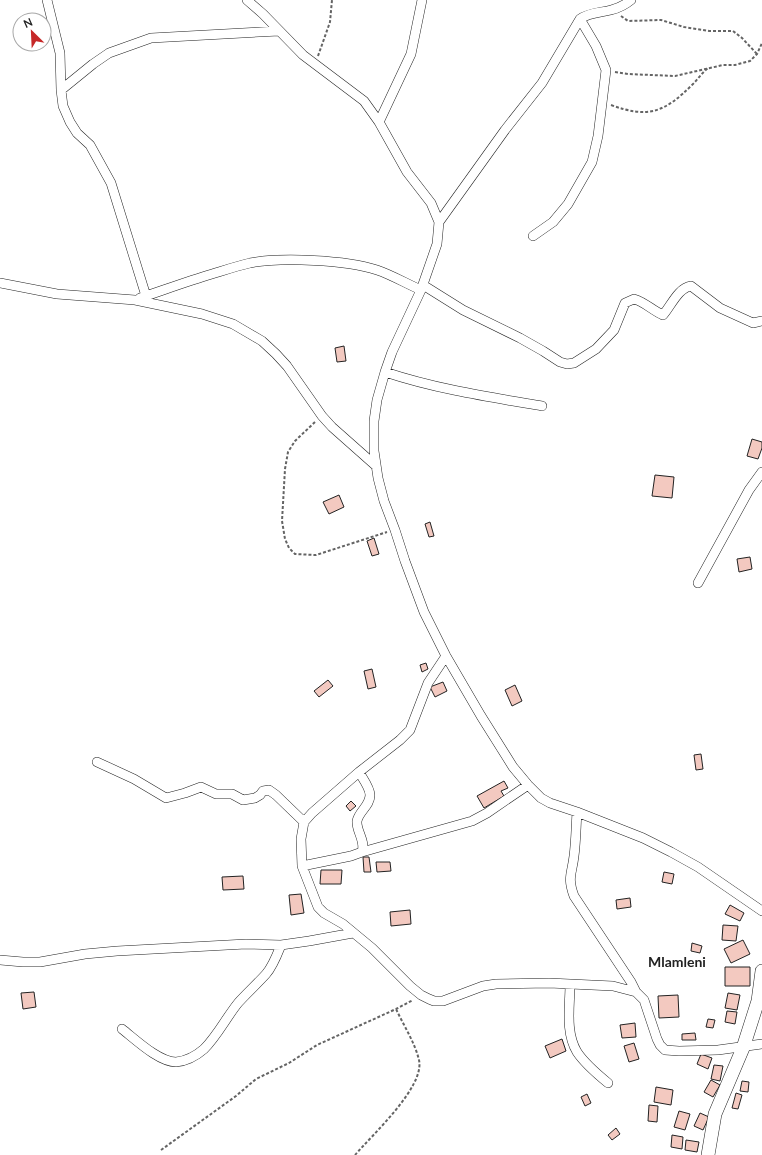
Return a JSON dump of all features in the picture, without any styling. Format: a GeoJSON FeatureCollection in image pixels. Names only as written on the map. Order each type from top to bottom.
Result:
{"type":"FeatureCollection","features":[{"type":"Feature","properties":{"kind":"main road"},"geometry":{"type":"LineString","coordinates":[[708,1155],[714,1114],[743,1048],[758,1001],[762,971]]}},
{"type":"Feature","properties":{"kind":"street"},"geometry":{"type":"LineString","coordinates":[[46,0],[60,53],[63,106],[70,122],[77,133],[90,145],[111,182],[146,296]]}},
{"type":"Feature","properties":{"kind":"street"},"geometry":{"type":"LineString","coordinates":[[247,0],[263,14],[303,55],[364,101],[379,122],[407,172],[431,203],[439,222],[437,244],[422,287],[392,352],[377,400],[374,421],[374,451],[384,502],[424,612],[446,656],[513,767],[528,785],[545,800],[643,838],[671,852],[698,867],[762,911]]}},
{"type":"Feature","properties":{"kind":"street"},"geometry":{"type":"LineString","coordinates":[[379,122],[411,54],[422,0]]}},
{"type":"Feature","properties":{"kind":"street"},"geometry":{"type":"LineString","coordinates":[[439,222],[505,130],[542,83],[580,19],[586,15],[611,10],[632,0]]}},
{"type":"Feature","properties":{"kind":"street"},"geometry":{"type":"LineString","coordinates":[[533,236],[553,222],[568,204],[592,162],[598,136],[606,70],[596,46],[580,19]]}},
{"type":"Feature","properties":{"kind":"street"},"geometry":{"type":"LineString","coordinates":[[61,90],[109,53],[151,38],[279,31]]}},
{"type":"Feature","properties":{"kind":"street"},"geometry":{"type":"LineString","coordinates":[[135,300],[240,265],[255,262],[322,262],[358,265],[422,287],[463,310],[543,350],[560,362],[567,364],[574,363],[596,349],[614,330],[625,303],[629,300],[634,299],[641,301],[653,311],[663,315],[680,292],[686,287],[691,286],[720,308],[743,319],[753,323],[762,320]]}},
{"type":"Feature","properties":{"kind":"street"},"geometry":{"type":"LineString","coordinates":[[0,284],[57,294],[135,300],[213,317],[233,324],[262,341],[287,366],[322,416],[337,432],[376,466]]}},
{"type":"Feature","properties":{"kind":"street"},"geometry":{"type":"LineString","coordinates":[[385,372],[409,380],[446,389],[542,406]]}},
{"type":"Feature","properties":{"kind":"street"},"geometry":{"type":"LineString","coordinates":[[698,583],[749,490],[762,473]]}},
{"type":"Feature","properties":{"kind":"street"},"geometry":{"type":"LineString","coordinates":[[446,656],[428,684],[410,730],[400,740],[359,772],[312,813],[304,822],[301,830],[302,866],[318,907],[372,948],[421,995],[434,1001],[442,1001],[483,986],[524,983],[596,984],[613,986],[636,992]]}},
{"type":"Feature","properties":{"kind":"street"},"geometry":{"type":"LineString","coordinates":[[97,762],[134,779],[166,798],[201,787],[216,794],[232,794],[243,800],[255,798],[263,791],[269,790],[304,822]]}},
{"type":"Feature","properties":{"kind":"street"},"geometry":{"type":"LineString","coordinates":[[359,772],[370,793],[368,804],[357,820],[358,830],[364,848],[362,852]]}},
{"type":"Feature","properties":{"kind":"street"},"geometry":{"type":"LineString","coordinates":[[302,866],[347,857],[472,821],[487,813],[528,785]]}},
{"type":"Feature","properties":{"kind":"street"},"geometry":{"type":"LineString","coordinates":[[577,812],[574,858],[570,874],[570,885],[574,896],[631,982],[636,992],[644,1000],[660,1046],[665,1050],[679,1052],[743,1048],[762,1044]]}},
{"type":"Feature","properties":{"kind":"street"},"geometry":{"type":"LineString","coordinates":[[0,960],[40,962],[85,954],[117,951],[246,944],[281,945],[353,933]]}},
{"type":"Feature","properties":{"kind":"street"},"geometry":{"type":"LineString","coordinates":[[122,1030],[158,1056],[166,1059],[175,1062],[194,1057],[210,1042],[239,1002],[266,974],[276,959],[281,945]]}},
{"type":"Feature","properties":{"kind":"street"},"geometry":{"type":"LineString","coordinates":[[570,984],[569,1030],[574,1046],[586,1062],[608,1083]]}},
{"type":"Feature","properties":{"kind":"path"},"geometry":{"type":"LineString","coordinates":[[315,64],[330,22],[332,0]]}},
{"type":"Feature","properties":{"kind":"path"},"geometry":{"type":"LineString","coordinates":[[611,10],[628,21],[661,20],[684,27],[709,31],[733,32],[742,38],[757,54]]}},
{"type":"Feature","properties":{"kind":"path"},"geometry":{"type":"LineString","coordinates":[[606,70],[628,74],[675,76],[709,67],[750,61],[757,54],[762,43]]}},
{"type":"Feature","properties":{"kind":"path"},"geometry":{"type":"LineString","coordinates":[[603,102],[634,112],[654,112],[676,99],[709,67]]}},
{"type":"Feature","properties":{"kind":"path"},"geometry":{"type":"LineString","coordinates":[[322,416],[295,441],[288,452],[285,469],[282,520],[285,539],[289,548],[295,554],[316,555],[395,530]]}},
{"type":"Feature","properties":{"kind":"path"},"geometry":{"type":"LineString","coordinates":[[161,1150],[236,1096],[256,1079],[289,1062],[317,1045],[396,1009],[421,995]]}},
{"type":"Feature","properties":{"kind":"path"},"geometry":{"type":"LineString","coordinates":[[356,1155],[406,1097],[414,1084],[419,1068],[415,1050],[396,1009]]}},
{"type":"Feature","properties":{"kind":"building"},"geometry":{"type":"Polygon","coordinates":[[[344,346],[346,361],[337,362],[335,348],[344,346]]]}},
{"type":"Feature","properties":{"kind":"building"},"geometry":{"type":"Polygon","coordinates":[[[752,439],[762,442],[762,448],[758,459],[747,456],[752,439]]]}},
{"type":"Feature","properties":{"kind":"building"},"geometry":{"type":"Polygon","coordinates":[[[655,475],[674,477],[672,498],[652,496],[655,475]]]}},
{"type":"Feature","properties":{"kind":"building"},"geometry":{"type":"Polygon","coordinates":[[[339,495],[344,507],[329,514],[323,502],[339,495]]]}},
{"type":"Feature","properties":{"kind":"building"},"geometry":{"type":"Polygon","coordinates":[[[430,522],[434,536],[429,537],[425,524],[430,522]]]}},
{"type":"Feature","properties":{"kind":"building"},"geometry":{"type":"Polygon","coordinates":[[[374,538],[379,554],[372,556],[367,541],[374,538]]]}},
{"type":"Feature","properties":{"kind":"building"},"geometry":{"type":"Polygon","coordinates":[[[750,557],[752,569],[739,572],[737,559],[750,557]]]}},
{"type":"Feature","properties":{"kind":"building"},"geometry":{"type":"Polygon","coordinates":[[[426,663],[428,669],[422,672],[420,665],[426,663]]]}},
{"type":"Feature","properties":{"kind":"building"},"geometry":{"type":"Polygon","coordinates":[[[372,669],[376,687],[368,689],[364,671],[372,669]]]}},
{"type":"Feature","properties":{"kind":"building"},"geometry":{"type":"Polygon","coordinates":[[[328,680],[333,686],[319,697],[314,691],[328,680]]]}},
{"type":"Feature","properties":{"kind":"building"},"geometry":{"type":"Polygon","coordinates":[[[443,682],[447,691],[435,697],[430,687],[443,682]]]}},
{"type":"Feature","properties":{"kind":"building"},"geometry":{"type":"Polygon","coordinates":[[[515,685],[522,701],[512,706],[505,690],[515,685]]]}},
{"type":"Feature","properties":{"kind":"building"},"geometry":{"type":"Polygon","coordinates":[[[701,754],[703,769],[696,770],[694,755],[701,754]]]}},
{"type":"Feature","properties":{"kind":"building"},"geometry":{"type":"Polygon","coordinates":[[[504,781],[508,788],[501,791],[504,796],[484,808],[477,796],[504,781]]]}},
{"type":"Feature","properties":{"kind":"building"},"geometry":{"type":"Polygon","coordinates":[[[351,801],[356,806],[350,811],[346,806],[351,801]]]}},
{"type":"Feature","properties":{"kind":"building"},"geometry":{"type":"Polygon","coordinates":[[[363,857],[369,857],[371,872],[364,872],[363,857]]]}},
{"type":"Feature","properties":{"kind":"building"},"geometry":{"type":"Polygon","coordinates":[[[376,862],[390,862],[391,871],[377,872],[376,862]]]}},
{"type":"Feature","properties":{"kind":"building"},"geometry":{"type":"Polygon","coordinates":[[[321,870],[342,870],[341,884],[320,884],[321,870]]]}},
{"type":"Feature","properties":{"kind":"building"},"geometry":{"type":"Polygon","coordinates":[[[664,872],[674,874],[672,884],[662,882],[664,872]]]}},
{"type":"Feature","properties":{"kind":"building"},"geometry":{"type":"Polygon","coordinates":[[[243,876],[244,889],[223,890],[222,877],[243,876]]]}},
{"type":"Feature","properties":{"kind":"building"},"geometry":{"type":"Polygon","coordinates":[[[301,894],[304,913],[291,915],[289,895],[301,894]]]}},
{"type":"Feature","properties":{"kind":"building"},"geometry":{"type":"Polygon","coordinates":[[[630,898],[631,907],[617,909],[616,900],[630,898]]]}},
{"type":"Feature","properties":{"kind":"building"},"geometry":{"type":"Polygon","coordinates":[[[730,905],[744,913],[740,921],[725,914],[730,905]]]}},
{"type":"Feature","properties":{"kind":"building"},"geometry":{"type":"Polygon","coordinates":[[[410,910],[411,924],[391,926],[390,912],[410,910]]]}},
{"type":"Feature","properties":{"kind":"building"},"geometry":{"type":"Polygon","coordinates":[[[723,925],[738,926],[736,941],[722,940],[723,925]]]}},
{"type":"Feature","properties":{"kind":"building"},"geometry":{"type":"Polygon","coordinates":[[[743,940],[750,954],[731,963],[724,949],[743,940]]]}},
{"type":"Feature","properties":{"kind":"building"},"geometry":{"type":"Polygon","coordinates":[[[692,943],[702,946],[700,953],[691,951],[692,943]]]}},
{"type":"Feature","properties":{"kind":"building"},"geometry":{"type":"Polygon","coordinates":[[[725,967],[750,967],[750,986],[725,986],[725,967]]]}},
{"type":"Feature","properties":{"kind":"building"},"geometry":{"type":"Polygon","coordinates":[[[34,992],[36,1007],[23,1009],[21,993],[34,992]]]}},
{"type":"Feature","properties":{"kind":"building"},"geometry":{"type":"Polygon","coordinates":[[[728,993],[740,995],[737,1010],[725,1008],[728,993]]]}},
{"type":"Feature","properties":{"kind":"building"},"geometry":{"type":"Polygon","coordinates":[[[678,995],[679,1017],[659,1018],[658,996],[678,995]]]}},
{"type":"Feature","properties":{"kind":"building"},"geometry":{"type":"Polygon","coordinates":[[[727,1011],[737,1012],[735,1024],[725,1022],[727,1011]]]}},
{"type":"Feature","properties":{"kind":"building"},"geometry":{"type":"Polygon","coordinates":[[[708,1019],[715,1020],[713,1028],[706,1027],[708,1019]]]}},
{"type":"Feature","properties":{"kind":"building"},"geometry":{"type":"Polygon","coordinates":[[[635,1023],[636,1037],[622,1038],[620,1025],[635,1023]]]}},
{"type":"Feature","properties":{"kind":"building"},"geometry":{"type":"Polygon","coordinates":[[[695,1033],[696,1040],[682,1040],[682,1034],[695,1033]]]}},
{"type":"Feature","properties":{"kind":"building"},"geometry":{"type":"Polygon","coordinates":[[[562,1039],[566,1051],[550,1058],[545,1046],[562,1039]]]}},
{"type":"Feature","properties":{"kind":"building"},"geometry":{"type":"Polygon","coordinates":[[[634,1043],[639,1059],[629,1062],[624,1046],[634,1043]]]}},
{"type":"Feature","properties":{"kind":"building"},"geometry":{"type":"Polygon","coordinates":[[[701,1054],[712,1058],[708,1069],[697,1064],[701,1054]]]}},
{"type":"Feature","properties":{"kind":"building"},"geometry":{"type":"Polygon","coordinates":[[[714,1065],[723,1066],[720,1081],[711,1079],[714,1065]]]}},
{"type":"Feature","properties":{"kind":"building"},"geometry":{"type":"Polygon","coordinates":[[[711,1080],[720,1085],[713,1097],[704,1092],[711,1080]]]}},
{"type":"Feature","properties":{"kind":"building"},"geometry":{"type":"Polygon","coordinates":[[[742,1081],[749,1082],[748,1092],[740,1091],[742,1081]]]}},
{"type":"Feature","properties":{"kind":"building"},"geometry":{"type":"Polygon","coordinates":[[[656,1087],[673,1090],[671,1105],[654,1102],[656,1087]]]}},
{"type":"Feature","properties":{"kind":"building"},"geometry":{"type":"Polygon","coordinates":[[[736,1093],[742,1095],[738,1109],[732,1108],[736,1093]]]}},
{"type":"Feature","properties":{"kind":"building"},"geometry":{"type":"Polygon","coordinates":[[[587,1094],[591,1103],[585,1106],[581,1097],[587,1094]]]}},
{"type":"Feature","properties":{"kind":"building"},"geometry":{"type":"Polygon","coordinates":[[[649,1105],[658,1106],[657,1122],[648,1121],[649,1105]]]}},
{"type":"Feature","properties":{"kind":"building"},"geometry":{"type":"Polygon","coordinates":[[[679,1111],[690,1114],[685,1130],[674,1127],[679,1111]]]}},
{"type":"Feature","properties":{"kind":"building"},"geometry":{"type":"Polygon","coordinates":[[[700,1113],[709,1117],[703,1130],[694,1126],[700,1113]]]}},
{"type":"Feature","properties":{"kind":"building"},"geometry":{"type":"Polygon","coordinates":[[[616,1128],[620,1134],[612,1140],[608,1135],[616,1128]]]}},
{"type":"Feature","properties":{"kind":"building"},"geometry":{"type":"Polygon","coordinates":[[[672,1135],[683,1137],[682,1149],[671,1147],[672,1135]]]}},
{"type":"Feature","properties":{"kind":"building"},"geometry":{"type":"Polygon","coordinates":[[[686,1140],[699,1142],[697,1152],[685,1150],[686,1140]]]}},
{"type":"Feature","properties":{"kind":"district","name":"Mlamleni"},"geometry":{"type":"Point","coordinates":[677,962]}}]}
